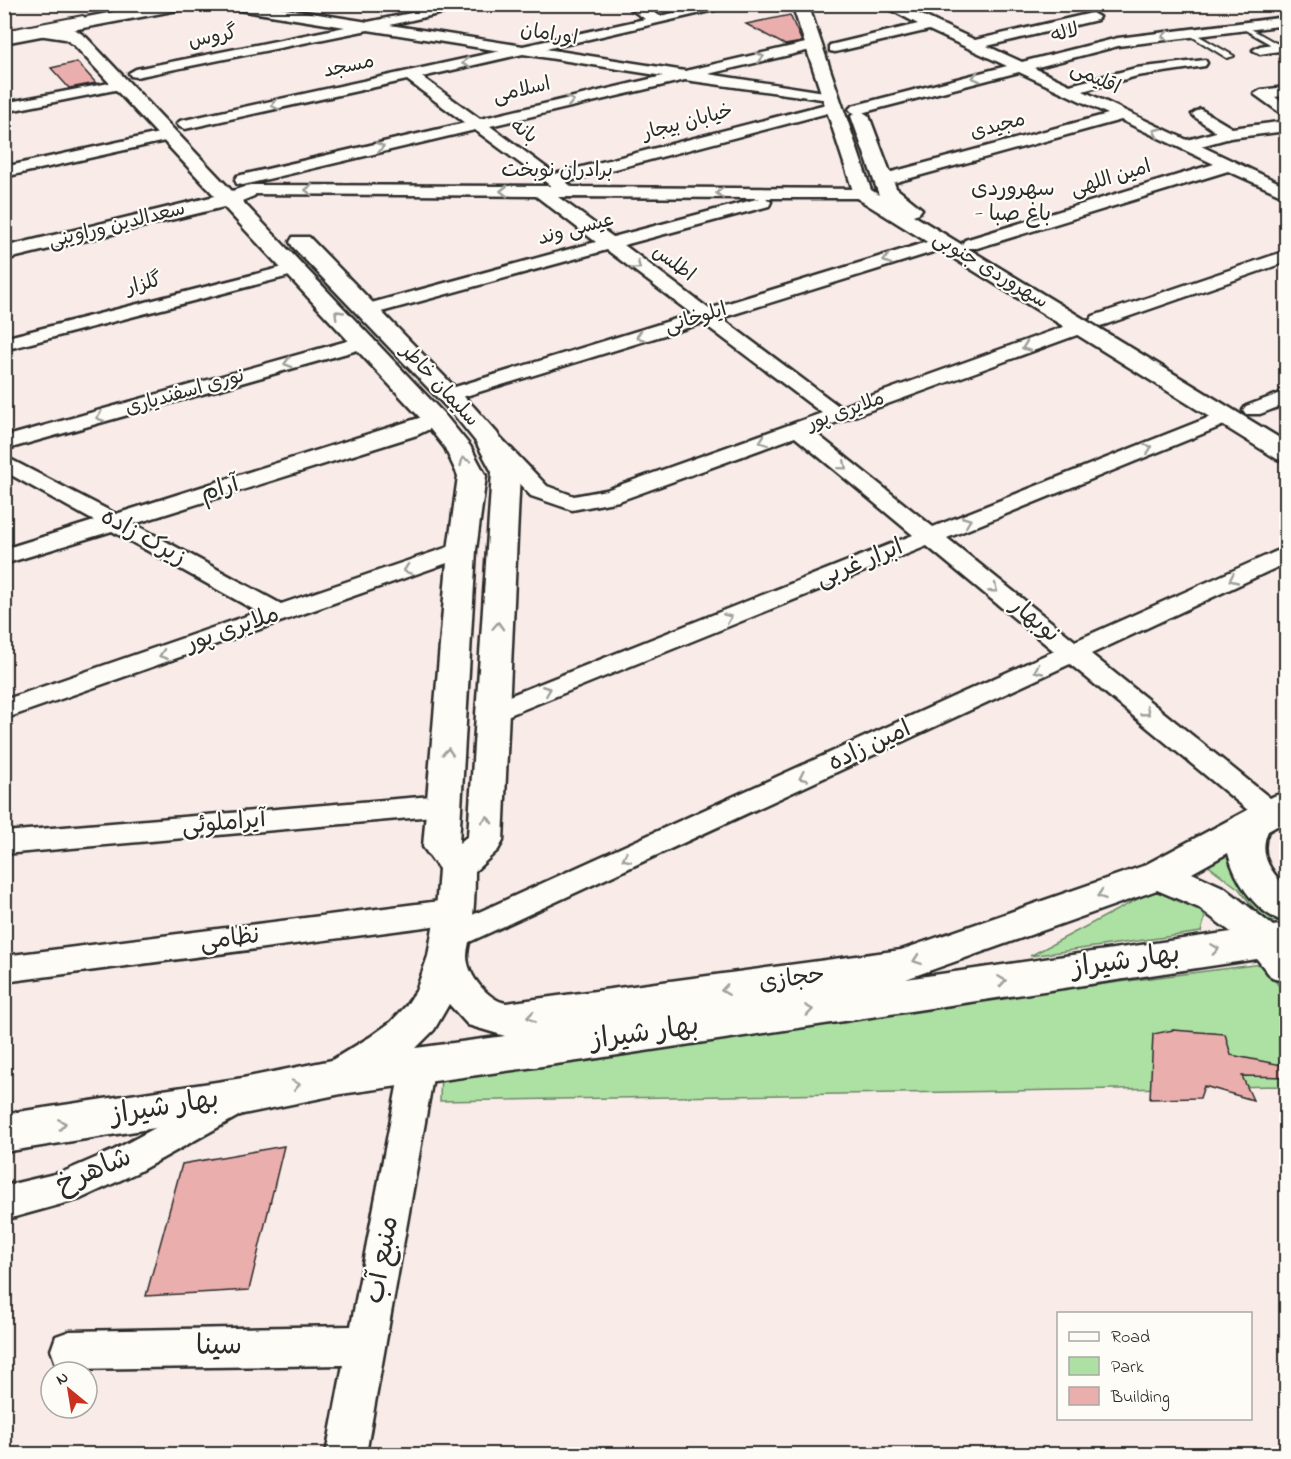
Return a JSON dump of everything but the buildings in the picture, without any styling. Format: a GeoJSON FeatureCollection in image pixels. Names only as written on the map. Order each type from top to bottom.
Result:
{"type":"FeatureCollection","features":[{"type":"Feature","properties":{"kind":"main road"},"geometry":{"type":"LineString","coordinates":[[4,38],[183,4]]}},
{"type":"Feature","properties":{"kind":"main road"},"geometry":{"type":"LineString","coordinates":[[800,4],[862,194]]}},
{"type":"Feature","properties":{"kind":"main road"},"geometry":{"type":"LineString","coordinates":[[819,4],[842,69]]}},
{"type":"Feature","properties":{"kind":"main road"},"geometry":{"type":"LineString","coordinates":[[115,17],[100,27],[99,37],[152,90]]}},
{"type":"Feature","properties":{"kind":"main road","name":"سلیمان خاطر"},"geometry":{"type":"LineString","coordinates":[[44,31],[76,37],[168,136],[241,190],[280,220],[367,310],[442,407],[472,476],[462,550],[441,847],[458,866],[486,841],[506,472],[488,438],[442,407],[364,342],[295,269],[241,190],[225,164]]}},
{"type":"Feature","properties":{"kind":"main road","name":"سهروردی جنوبی"},"geometry":{"type":"LineString","coordinates":[[850,89],[887,191],[901,202],[971,244],[1227,417],[1287,453]]}},
{"type":"Feature","properties":{"kind":"main road"},"geometry":{"type":"LineString","coordinates":[[169,107],[201,140]]}},
{"type":"Feature","properties":{"kind":"main road","name":"سعدالدین وراوینی"},"geometry":{"type":"LineString","coordinates":[[4,254],[241,190]]}},
{"type":"Feature","properties":{"kind":"main road","name":"سهروردی جنوبی"},"geometry":{"type":"LineString","coordinates":[[862,194],[943,243],[1287,430]]}},
{"type":"Feature","properties":{"kind":"main road"},"geometry":{"type":"LineString","coordinates":[[1270,814],[1245,845],[1252,871],[1273,898],[1282,939]]}},
{"type":"Feature","properties":{"kind":"main road","name":"حجازی"},"geometry":{"type":"LineString","coordinates":[[452,936],[465,995],[476,1012],[491,1019],[506,1020],[902,965],[1156,876],[1270,814]]}},
{"type":"Feature","properties":{"kind":"main road"},"geometry":{"type":"LineString","coordinates":[[341,1076],[405,1034],[424,1014],[452,936],[458,866]]}},
{"type":"Feature","properties":{"kind":"main road"},"geometry":{"type":"LineString","coordinates":[[1156,876],[1196,887],[1282,939]]}},
{"type":"Feature","properties":{"kind":"main road","name":"بهار شیراز"},"geometry":{"type":"LineString","coordinates":[[4,1133],[243,1096],[341,1076],[1282,939]]}},
{"type":"Feature","properties":{"kind":"street","name":"اورامان"},"geometry":{"type":"LineString","coordinates":[[226,4],[680,75],[833,102]]}},
{"type":"Feature","properties":{"kind":"street","name":"گروس"},"geometry":{"type":"LineString","coordinates":[[136,73],[476,4]]}},
{"type":"Feature","properties":{"kind":"street"},"geometry":{"type":"LineString","coordinates":[[629,4],[658,21]]}},
{"type":"Feature","properties":{"kind":"street","name":"مسجد"},"geometry":{"type":"LineString","coordinates":[[185,124],[734,4]]}},
{"type":"Feature","properties":{"kind":"street","name":"اقلیمی"},"geometry":{"type":"LineString","coordinates":[[889,5],[1287,192]]}},
{"type":"Feature","properties":{"kind":"street"},"geometry":{"type":"LineString","coordinates":[[115,17],[137,6]]}},
{"type":"Feature","properties":{"kind":"street"},"geometry":{"type":"LineString","coordinates":[[973,45],[1092,17]]}},
{"type":"Feature","properties":{"kind":"street","name":"لاله"},"geometry":{"type":"LineString","coordinates":[[857,109],[1017,66],[1118,42],[1287,21]]}},
{"type":"Feature","properties":{"kind":"street"},"geometry":{"type":"LineString","coordinates":[[835,48],[931,25]]}},
{"type":"Feature","properties":{"kind":"street","name":"اسلامی"},"geometry":{"type":"LineString","coordinates":[[241,190],[476,123],[814,45]]}},
{"type":"Feature","properties":{"kind":"street"},"geometry":{"type":"LineString","coordinates":[[1260,50],[1283,47]]}},
{"type":"Feature","properties":{"kind":"street"},"geometry":{"type":"LineString","coordinates":[[1069,90],[1136,72],[1200,63]]}},
{"type":"Feature","properties":{"kind":"street","name":"بانه"},"geometry":{"type":"LineString","coordinates":[[410,75],[476,123],[547,186]]}},
{"type":"Feature","properties":{"kind":"street"},"geometry":{"type":"LineString","coordinates":[[4,108],[120,85]]}},
{"type":"Feature","properties":{"kind":"street"},"geometry":{"type":"LineString","coordinates":[[1287,91],[1261,94],[1287,112]]}},
{"type":"Feature","properties":{"kind":"street","name":"خیابان بیجار"},"geometry":{"type":"LineString","coordinates":[[547,186],[833,102]]}},
{"type":"Feature","properties":{"kind":"street"},"geometry":{"type":"LineString","coordinates":[[1200,114],[1229,133]]}},
{"type":"Feature","properties":{"kind":"street","name":"مجیدی"},"geometry":{"type":"LineString","coordinates":[[883,180],[1123,116]]}},
{"type":"Feature","properties":{"kind":"street"},"geometry":{"type":"LineString","coordinates":[[1186,145],[1229,133],[1287,126]]}},
{"type":"Feature","properties":{"kind":"street"},"geometry":{"type":"LineString","coordinates":[[4,172],[168,136]]}},
{"type":"Feature","properties":{"kind":"street","name":"امین اللهی"},"geometry":{"type":"LineString","coordinates":[[971,244],[1229,165]]}},
{"type":"Feature","properties":{"kind":"street","name":"برادران نوبخت"},"geometry":{"type":"LineString","coordinates":[[241,190],[547,186],[569,192],[862,194]]}},
{"type":"Feature","properties":{"kind":"street","name":"اطلس"},"geometry":{"type":"LineString","coordinates":[[547,186],[609,245],[838,414]]}},
{"type":"Feature","properties":{"kind":"street","name":"عیسی وند"},"geometry":{"type":"LineString","coordinates":[[367,310],[796,193]]}},
{"type":"Feature","properties":{"kind":"street","name":"ایلوخانی"},"geometry":{"type":"LineString","coordinates":[[442,407],[705,316],[943,243]]}},
{"type":"Feature","properties":{"kind":"street","name":"ملایری پور"},"geometry":{"type":"LineString","coordinates":[[488,438],[539,491],[572,503],[611,496],[1287,256]]}},
{"type":"Feature","properties":{"kind":"street","name":"گلزار"},"geometry":{"type":"LineString","coordinates":[[4,344],[295,269]]}},
{"type":"Feature","properties":{"kind":"street","name":"نوری اسفندیاری"},"geometry":{"type":"LineString","coordinates":[[4,444],[364,342]]}},
{"type":"Feature","properties":{"kind":"street"},"geometry":{"type":"LineString","coordinates":[[1253,410],[1287,397]]}},
{"type":"Feature","properties":{"kind":"street","name":"آرام"},"geometry":{"type":"LineString","coordinates":[[4,557],[409,430],[442,407]]}},
{"type":"Feature","properties":{"kind":"street","name":"ابرار غربی"},"geometry":{"type":"LineString","coordinates":[[493,712],[1227,417]]}},
{"type":"Feature","properties":{"kind":"street","name":"نوبهار"},"geometry":{"type":"LineString","coordinates":[[798,429],[1270,814]]}},
{"type":"Feature","properties":{"kind":"street","name":"زیرک زاده"},"geometry":{"type":"LineString","coordinates":[[4,462],[280,614]]}},
{"type":"Feature","properties":{"kind":"street","name":"ملایری پور"},"geometry":{"type":"LineString","coordinates":[[4,710],[462,550]]}},
{"type":"Feature","properties":{"kind":"street","name":"امین زاده"},"geometry":{"type":"LineString","coordinates":[[452,936],[1287,554]]}},
{"type":"Feature","properties":{"kind":"street","name":"آیراملوئی"},"geometry":{"type":"LineString","coordinates":[[4,843],[444,805]]}},
{"type":"Feature","properties":{"kind":"street","name":"نظامی"},"geometry":{"type":"LineString","coordinates":[[4,969],[452,936]]}},
{"type":"Feature","properties":{"kind":"street","name":"منبع آب"},"geometry":{"type":"LineString","coordinates":[[346,1455],[418,1066]]}},
{"type":"Feature","properties":{"kind":"street","name":"شاهرخ"},"geometry":{"type":"LineString","coordinates":[[4,1203],[67,1187],[126,1161],[243,1096]]}},
{"type":"Feature","properties":{"kind":"street","name":"سینا"},"geometry":{"type":"LineString","coordinates":[[70,1350],[368,1345]]}},
{"type":"Feature","properties":{"kind":"lane"},"geometry":{"type":"LineString","coordinates":[[4,33],[153,4]]}},
{"type":"Feature","properties":{"kind":"lane"},"geometry":{"type":"LineString","coordinates":[[1242,26],[1283,47]]}},
{"type":"Feature","properties":{"kind":"lane"},"geometry":{"type":"LineString","coordinates":[[1190,33],[1230,56]]}},
{"type":"Feature","properties":{"kind":"green space"},"geometry":{"type":"Polygon","coordinates":[[[1233,846],[1284,920],[1265,923],[1239,889],[1206,864],[1233,846]]]}},
{"type":"Feature","properties":{"kind":"green space"},"geometry":{"type":"Polygon","coordinates":[[[1162,886],[1195,900],[1205,917],[1201,932],[1030,956],[1162,886]]]}},
{"type":"Feature","properties":{"kind":"green space"},"geometry":{"type":"Polygon","coordinates":[[[1262,964],[1286,995],[1286,1086],[440,1101],[441,1068],[1262,964]]]}},
{"type":"Feature","properties":{"kind":"district","name":"سهروردی - باغ صبا"},"geometry":{"type":"Point","coordinates":[1013,202]}}]}
